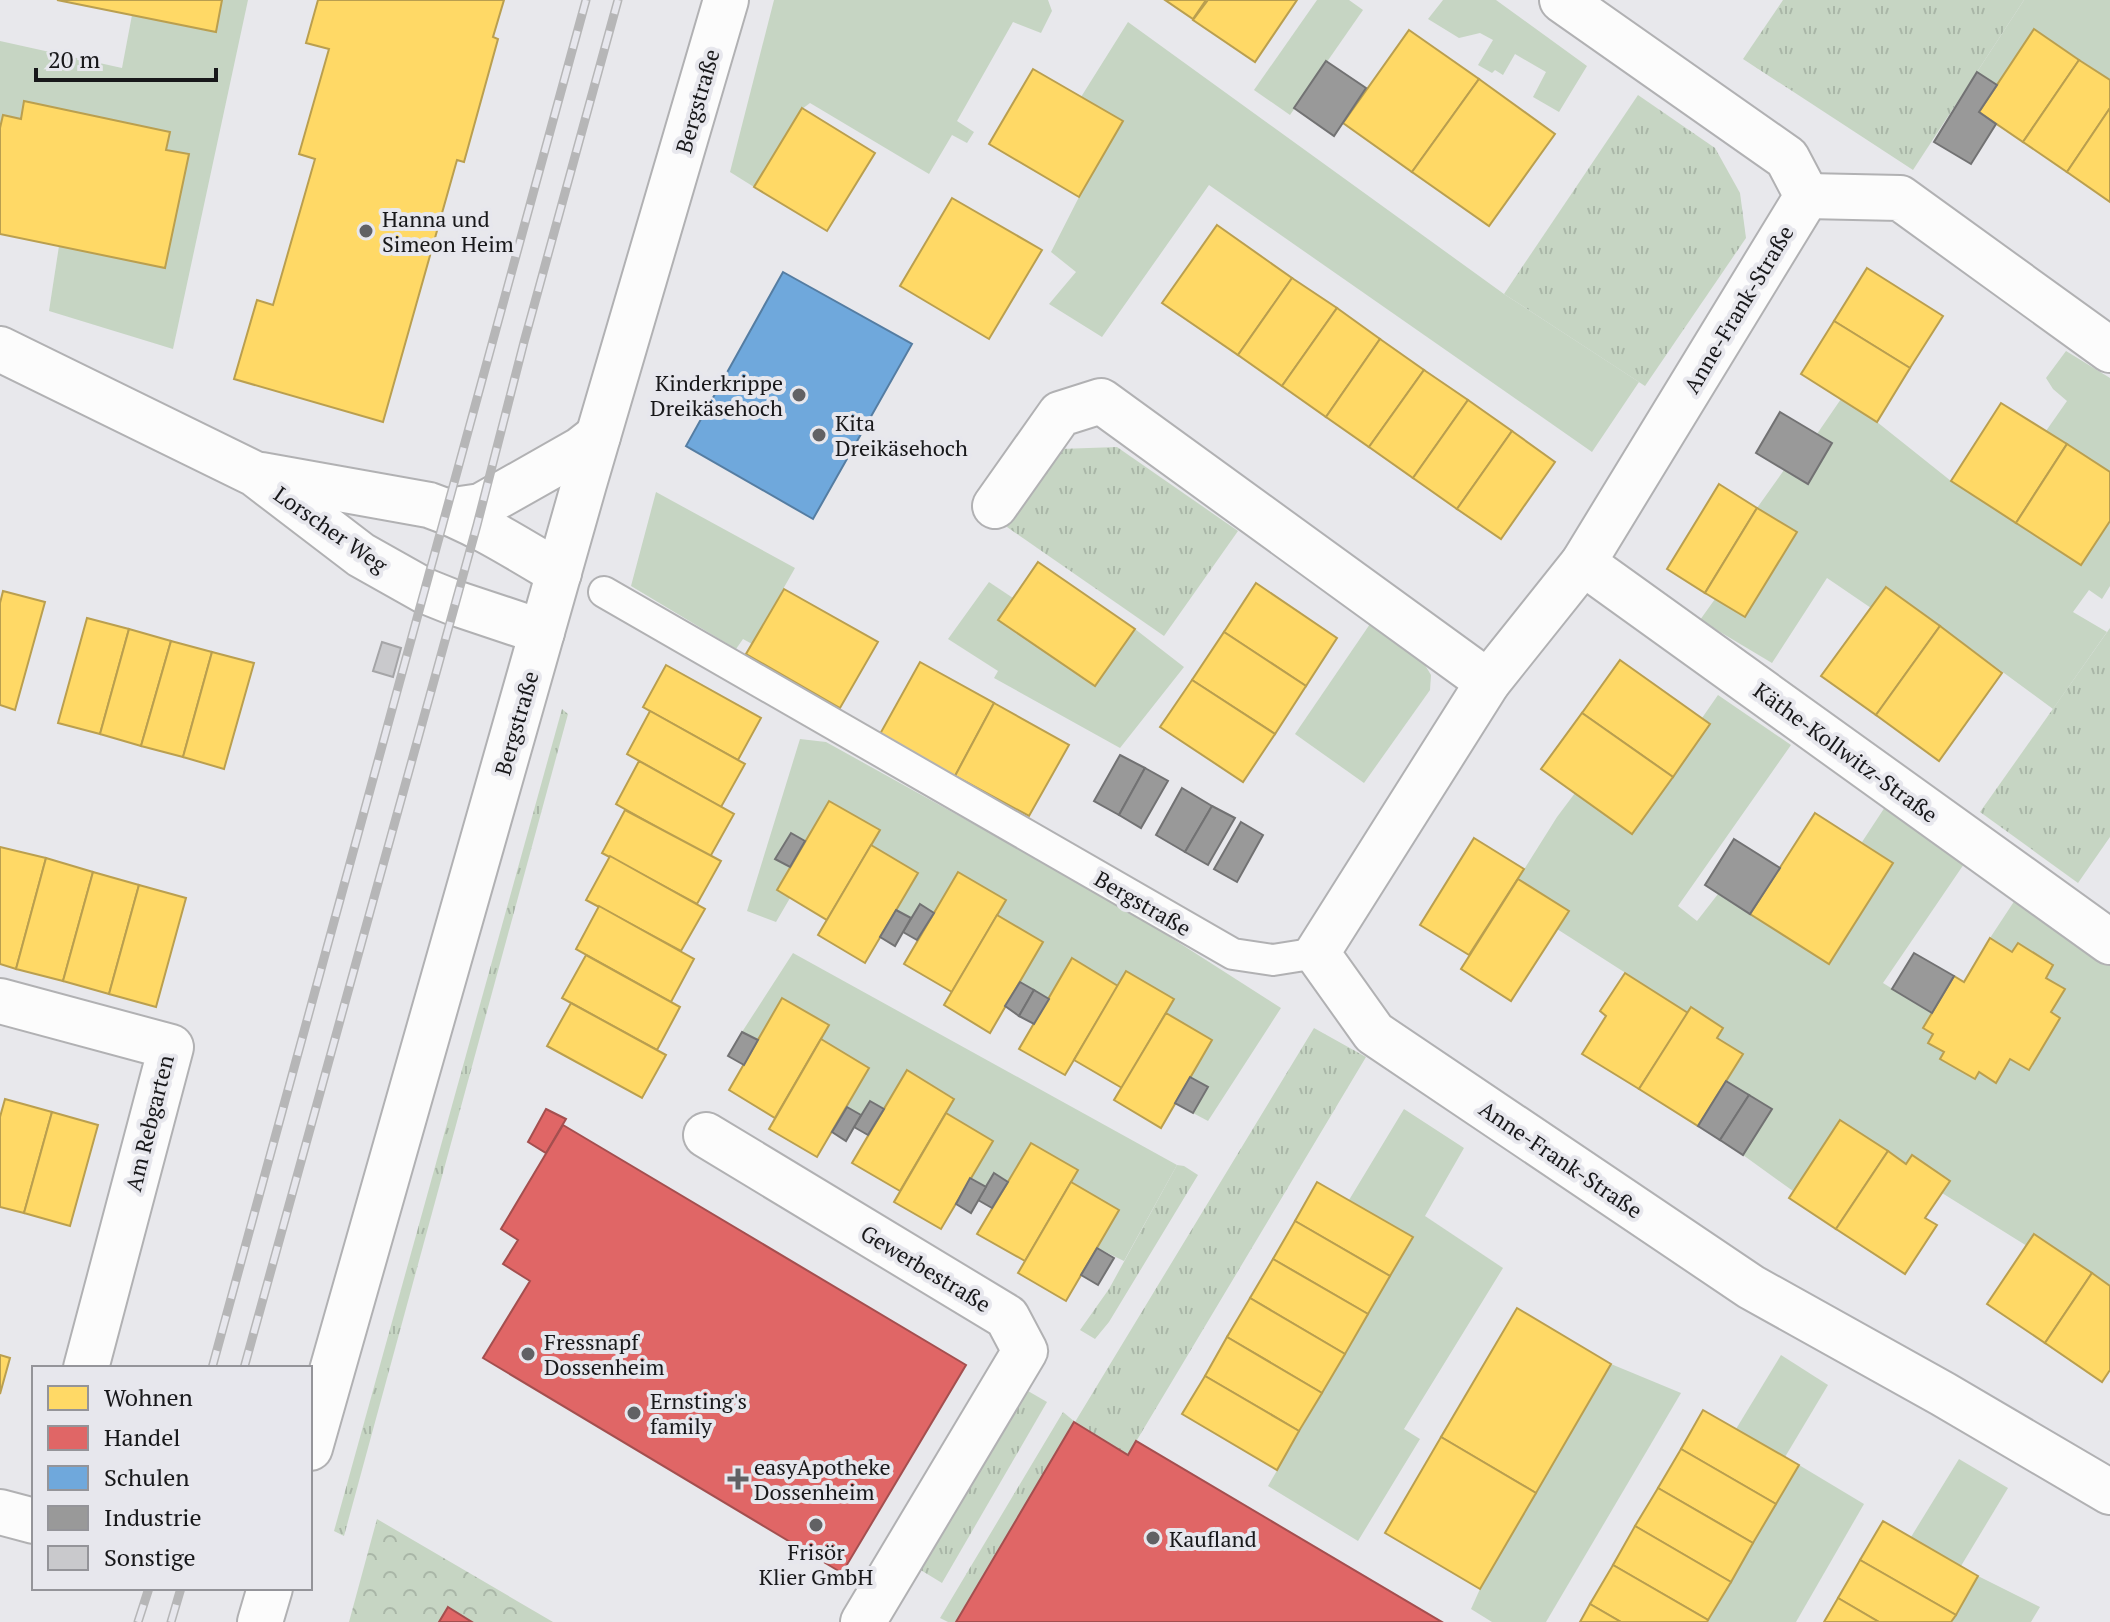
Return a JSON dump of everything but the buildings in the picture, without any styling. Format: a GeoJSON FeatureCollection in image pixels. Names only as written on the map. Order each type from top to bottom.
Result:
{"type":"FeatureCollection","features":[{"type":"Feature","properties":{"kind":"street","name":"Bergstraße"},"geometry":{"type":"LineString","coordinates":[[312,1441],[598,436],[726,0]]}},
{"type":"Feature","properties":{"kind":"street"},"geometry":{"type":"LineString","coordinates":[[1562,0],[1787,158],[1807,196],[1900,198],[2110,350]]}},
{"type":"Feature","properties":{"kind":"street","name":"Anne-Frank-Straße"},"geometry":{"type":"LineString","coordinates":[[1807,196],[1583,563],[1488,682],[1317,953],[1374,1033],[1751,1287],[2110,1492]]}},
{"type":"Feature","properties":{"kind":"street","name":"Lorscher Weg"},"geometry":{"type":"LineString","coordinates":[[0,349],[255,474],[361,555],[412,584],[455,603],[542,632]]}},
{"type":"Feature","properties":{"kind":"street"},"geometry":{"type":"LineString","coordinates":[[995,506],[1060,414],[1101,401],[1488,682]]}},
{"type":"Feature","properties":{"kind":"street"},"geometry":{"type":"LineString","coordinates":[[447,511],[481,506],[580,450],[598,436]]}},
{"type":"Feature","properties":{"kind":"street","name":"Lorscher Weg"},"geometry":{"type":"LineString","coordinates":[[255,474],[429,505],[477,525],[559,573]]}},
{"type":"Feature","properties":{"kind":"street","name":"Käthe-Kollwitz-Straße"},"geometry":{"type":"LineString","coordinates":[[1583,563],[2110,942]]}},
{"type":"Feature","properties":{"kind":"street","name":"Am Rebgarten"},"geometry":{"type":"LineString","coordinates":[[0,1001],[171,1047],[87,1366]]}},
{"type":"Feature","properties":{"kind":"street","name":"Gewerbestraße"},"geometry":{"type":"LineString","coordinates":[[706,1135],[1007,1317],[1025,1351],[863,1622]]}},
{"type":"Feature","properties":{"kind":"street"},"geometry":{"type":"LineString","coordinates":[[0,1512],[32,1520]]}},
{"type":"Feature","properties":{"kind":"street"},"geometry":{"type":"LineString","coordinates":[[260,1622],[269,1590]]}},
{"type":"Feature","properties":{"kind":"lane","name":"Bergstraße"},"geometry":{"type":"LineString","coordinates":[[604,592],[1233,954],[1273,960],[1317,953]]}},
{"type":"Feature","properties":{"kind":"green space"},"geometry":{"type":"Polygon","coordinates":[[[222,0],[248,0],[173,349],[49,311],[59,246],[165,268],[189,154],[166,150],[24,102],[21,119],[3,116],[0,128],[0,41],[122,68],[132,15],[215,32],[222,0]]]}},
{"type":"Feature","properties":{"kind":"green space"},"geometry":{"type":"Polygon","coordinates":[[[774,0],[1048,0],[1052,11],[1041,33],[1013,22],[957,121],[974,132],[967,143],[952,135],[929,174],[810,103],[802,109],[754,187],[730,172],[774,0]]]}},
{"type":"Feature","properties":{"kind":"green space"},"geometry":{"type":"Polygon","coordinates":[[[1317,0],[1349,0],[1363,10],[1290,115],[1254,90],[1317,0]]]}},
{"type":"Feature","properties":{"kind":"green space"},"geometry":{"type":"Polygon","coordinates":[[[1443,0],[1496,0],[1587,66],[1559,112],[1533,97],[1546,72],[1515,54],[1503,75],[1495,70],[1492,73],[1478,65],[1493,40],[1480,33],[1459,38],[1428,19],[1443,0]]]}},
{"type":"Feature","properties":{"kind":"green space"},"geometry":{"type":"Polygon","coordinates":[[[1783,0],[2024,0],[1913,170],[1743,59],[1783,0]]]}},
{"type":"Feature","properties":{"kind":"green space"},"geometry":{"type":"Polygon","coordinates":[[[2024,0],[2110,0],[2110,80],[2034,29],[1997,85],[1977,72],[2024,0]]]}},
{"type":"Feature","properties":{"kind":"green space"},"geometry":{"type":"Polygon","coordinates":[[[1128,22],[1504,294],[1639,382],[1592,452],[1209,185],[1102,337],[1049,304],[1076,272],[1051,252],[1123,122],[1081,97],[1128,22]]]}},
{"type":"Feature","properties":{"kind":"green space"},"geometry":{"type":"Polygon","coordinates":[[[1638,95],[1715,148],[1740,193],[1746,238],[1645,386],[1504,294],[1638,95]]]}},
{"type":"Feature","properties":{"kind":"green space"},"geometry":{"type":"Polygon","coordinates":[[[2066,351],[2110,378],[2110,472],[2046,431],[2067,401],[2046,378],[2066,351]]]}},
{"type":"Feature","properties":{"kind":"green space"},"geometry":{"type":"Polygon","coordinates":[[[1841,399],[1877,422],[1951,481],[2081,565],[2110,521],[2110,586],[2102,599],[2089,590],[2073,612],[2107,632],[2053,709],[1940,626],[1871,608],[1827,578],[1772,663],[1700,620],[1715,599],[1745,617],[1797,533],[1757,508],[1784,470],[1808,484],[1832,444],[1817,434],[1841,399]]]}},
{"type":"Feature","properties":{"kind":"green space"},"geometry":{"type":"Polygon","coordinates":[[[1117,447],[1238,531],[1164,636],[1007,527],[1060,449],[1117,447]]]}},
{"type":"Feature","properties":{"kind":"green space"},"geometry":{"type":"Polygon","coordinates":[[[656,492],[795,568],[752,644],[743,639],[736,649],[631,586],[656,492]]]}},
{"type":"Feature","properties":{"kind":"green space"},"geometry":{"type":"Polygon","coordinates":[[[989,582],[1013,598],[998,620],[1095,686],[1135,629],[1184,667],[1120,748],[994,678],[998,671],[948,639],[989,582]]]}},
{"type":"Feature","properties":{"kind":"green space"},"geometry":{"type":"Polygon","coordinates":[[[1370,624],[1422,660],[1431,675],[1430,690],[1364,783],[1295,734],[1370,624]]]}},
{"type":"Feature","properties":{"kind":"green space"},"geometry":{"type":"Polygon","coordinates":[[[2110,628],[2110,837],[2078,883],[1980,812],[2110,628]]]}},
{"type":"Feature","properties":{"kind":"green space"},"geometry":{"type":"Polygon","coordinates":[[[1718,695],[1791,745],[1678,906],[1697,921],[1718,894],[1829,963],[1893,863],[1862,842],[1885,807],[1964,864],[1883,983],[1932,1013],[1923,1028],[1933,1034],[1928,1043],[1944,1052],[1941,1059],[1975,1079],[1979,1072],[1996,1083],[2010,1059],[2030,1070],[2060,1018],[2051,1012],[2065,989],[2046,978],[2053,964],[2018,943],[2012,952],[1990,938],[2015,900],[2110,959],[2110,1286],[2035,1235],[2027,1246],[1942,1193],[1949,1181],[1906,1164],[1840,1120],[1793,1191],[1743,1155],[1772,1109],[1726,1081],[1717,1038],[1723,1028],[1699,1013],[1688,1013],[1557,929],[1568,911],[1518,879],[1575,793],[1632,834],[1710,724],[1702,718],[1718,695]]]}},
{"type":"Feature","properties":{"kind":"green space"},"geometry":{"type":"Polygon","coordinates":[[[562,709],[568,714],[344,1536],[334,1531],[562,709]]]}},
{"type":"Feature","properties":{"kind":"green space"},"geometry":{"type":"Polygon","coordinates":[[[800,739],[826,742],[1120,905],[1281,1008],[1208,1121],[1193,1113],[1207,1087],[1190,1077],[1212,1041],[1166,1013],[1173,999],[1126,971],[1118,986],[1049,999],[1020,982],[1043,942],[997,915],[1005,900],[958,872],[934,913],[920,904],[911,918],[896,910],[918,873],[871,845],[879,830],[829,801],[805,841],[791,833],[776,859],[790,867],[777,890],[790,898],[776,922],[747,911],[800,739]]]}},
{"type":"Feature","properties":{"kind":"green space"},"geometry":{"type":"Polygon","coordinates":[[[793,953],[1177,1165],[1124,1261],[1097,1248],[1119,1210],[1071,1182],[1077,1170],[1031,1143],[1008,1182],[994,1173],[986,1187],[970,1178],[993,1141],[946,1113],[954,1098],[907,1070],[884,1109],[870,1101],[861,1115],[847,1107],[869,1068],[821,1039],[829,1025],[783,999],[758,1040],[742,1032],[793,953]]]}},
{"type":"Feature","properties":{"kind":"green space"},"geometry":{"type":"Polygon","coordinates":[[[1314,1028],[1366,1057],[1128,1455],[1074,1423],[956,1622],[940,1618],[1063,1412],[1075,1422],[1314,1028]]]}},
{"type":"Feature","properties":{"kind":"green space"},"geometry":{"type":"Polygon","coordinates":[[[1404,1109],[1464,1148],[1425,1216],[1503,1268],[1404,1429],[1420,1439],[1358,1541],[1268,1486],[1413,1237],[1349,1200],[1404,1109]]]}},
{"type":"Feature","properties":{"kind":"green space"},"geometry":{"type":"Polygon","coordinates":[[[1177,1165],[1198,1175],[1109,1322],[1095,1339],[1080,1330],[1109,1289],[1177,1165]]]}},
{"type":"Feature","properties":{"kind":"green space"},"geometry":{"type":"Polygon","coordinates":[[[1781,1355],[1828,1385],[1785,1457],[1736,1429],[1781,1355]]]}},
{"type":"Feature","properties":{"kind":"green space"},"geometry":{"type":"Polygon","coordinates":[[[1611,1364],[1681,1393],[1546,1622],[1492,1622],[1471,1609],[1480,1589],[1611,1364]]]}},
{"type":"Feature","properties":{"kind":"green space"},"geometry":{"type":"Polygon","coordinates":[[[1028,1391],[1047,1402],[942,1583],[919,1569],[1028,1391]]]}},
{"type":"Feature","properties":{"kind":"green space"},"geometry":{"type":"Polygon","coordinates":[[[1959,1459],[2008,1488],[1961,1566],[1911,1537],[1959,1459]]]}},
{"type":"Feature","properties":{"kind":"green space"},"geometry":{"type":"Polygon","coordinates":[[[1799,1465],[1864,1504],[1796,1622],[1707,1622],[1799,1465]]]}},
{"type":"Feature","properties":{"kind":"green space"},"geometry":{"type":"Polygon","coordinates":[[[377,1519],[553,1622],[472,1622],[448,1608],[439,1622],[349,1622],[377,1519]]]}},
{"type":"Feature","properties":{"kind":"green space"},"geometry":{"type":"Polygon","coordinates":[[[1978,1576],[2040,1607],[2031,1622],[1951,1622],[1978,1576]]]}},
{"type":"Feature","properties":{"kind":"railway"},"geometry":{"type":"LineString","coordinates":[[213,1366],[586,0]]}},
{"type":"Feature","properties":{"kind":"railway"},"geometry":{"type":"LineString","coordinates":[[245,1366],[477,525],[618,0]]}},
{"type":"Feature","properties":{"kind":"railway"},"geometry":{"type":"LineString","coordinates":[[138,1622],[148,1590]]}},
{"type":"Feature","properties":{"kind":"railway"},"geometry":{"type":"LineString","coordinates":[[171,1622],[180,1590]]}},
{"type":"Feature","properties":{"kind":"place","name":"Hanna und Simeon Heim"},"geometry":{"type":"Point","coordinates":[366,231]}},
{"type":"Feature","properties":{"kind":"place","name":"Kinderkrippe Dreikäsehoch"},"geometry":{"type":"Point","coordinates":[799,395]}},
{"type":"Feature","properties":{"kind":"place","name":"Kita Dreikäsehoch"},"geometry":{"type":"Point","coordinates":[819,435]}},
{"type":"Feature","properties":{"kind":"place","name":"Fressnapf Dossenheim"},"geometry":{"type":"Point","coordinates":[528,1354]}},
{"type":"Feature","properties":{"kind":"place","name":"Ernsting's family"},"geometry":{"type":"Point","coordinates":[634,1413]}},
{"type":"Feature","properties":{"kind":"place","name":"easyApotheke Dossenheim"},"geometry":{"type":"Point","coordinates":[738,1479]}},
{"type":"Feature","properties":{"kind":"place","name":"Frisör Klier GmbH"},"geometry":{"type":"Point","coordinates":[816,1525]}},
{"type":"Feature","properties":{"kind":"place","name":"Kaufland"},"geometry":{"type":"Point","coordinates":[1153,1538]}}]}
